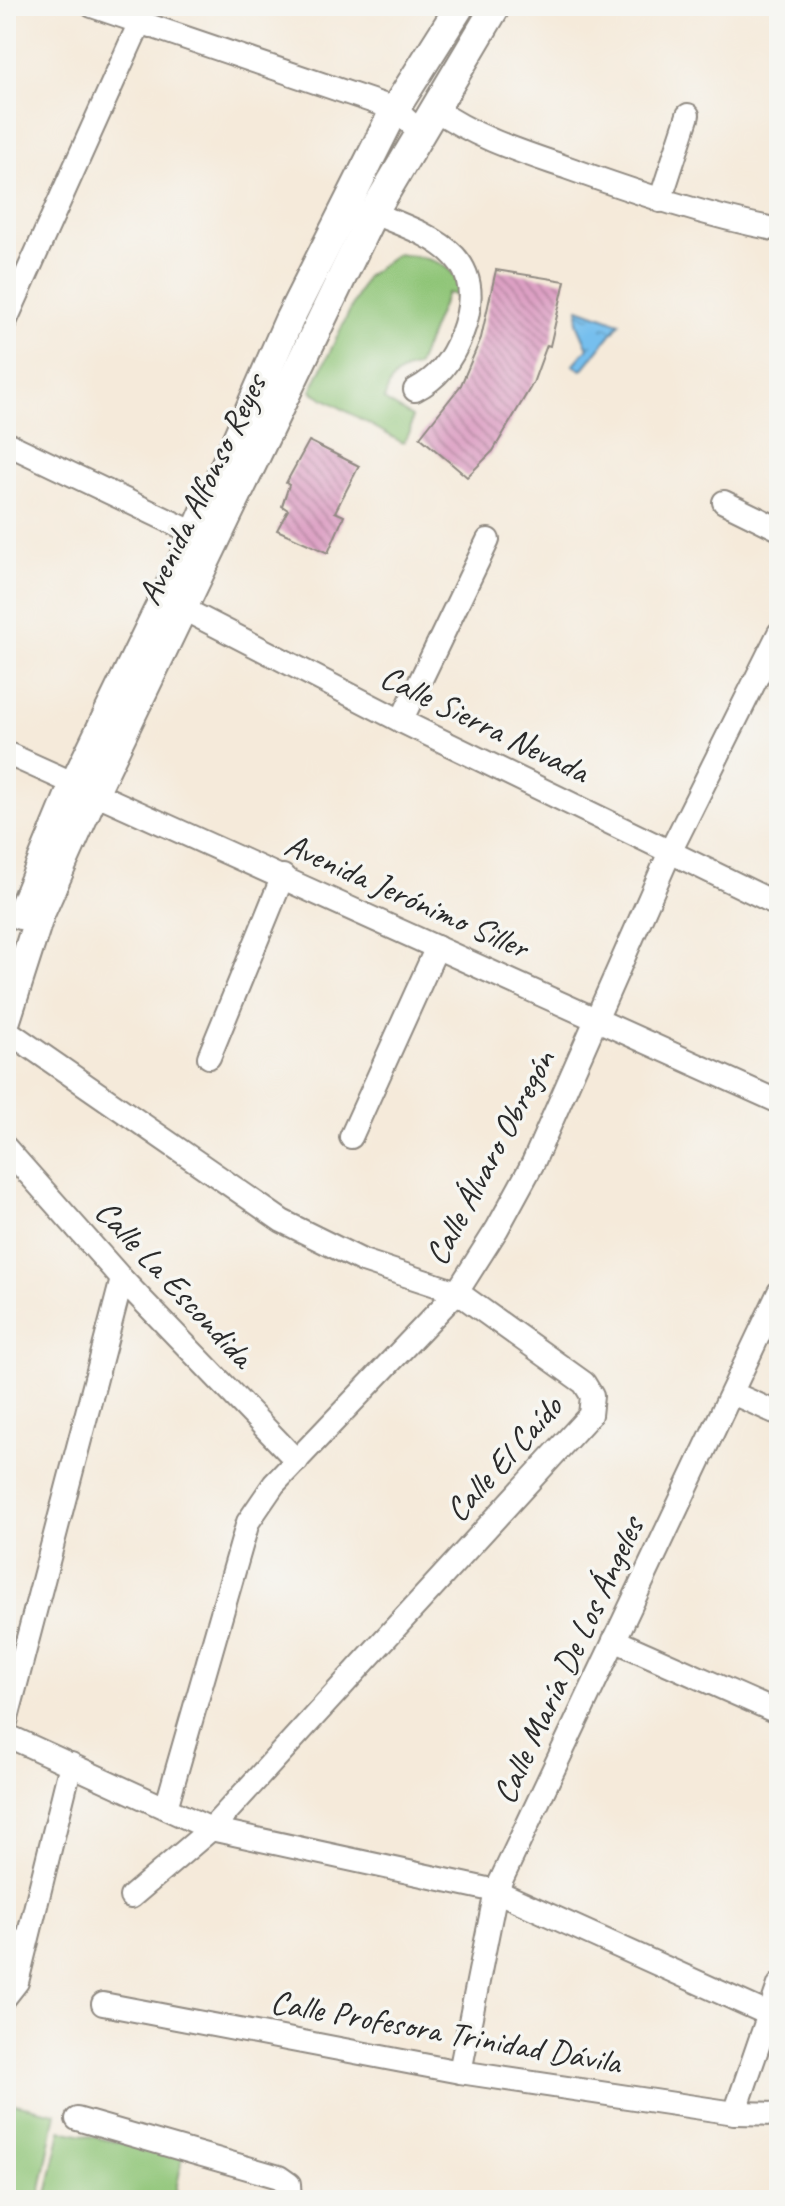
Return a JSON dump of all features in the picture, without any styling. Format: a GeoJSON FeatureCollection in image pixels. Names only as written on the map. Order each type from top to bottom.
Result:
{"type":"FeatureCollection","features":[{"type":"Feature","properties":{"kind":"main road","name":"Avenida Alfonso Reyes"},"geometry":{"type":"LineString","coordinates":[[205,538],[289,320],[395,109],[460,6]]}},
{"type":"Feature","properties":{"kind":"main road","name":"Avenida Alfonso Reyes"},"geometry":{"type":"LineString","coordinates":[[6,954],[205,538],[373,213],[496,6]]}},
{"type":"Feature","properties":{"kind":"main road","name":"Avenida Alfonso Reyes"},"geometry":{"type":"LineString","coordinates":[[6,1020],[84,789]]}},
{"type":"Feature","properties":{"kind":"street"},"geometry":{"type":"LineString","coordinates":[[92,6],[660,201],[714,217],[779,230]]}},
{"type":"Feature","properties":{"kind":"street"},"geometry":{"type":"LineString","coordinates":[[6,320],[140,22]]}},
{"type":"Feature","properties":{"kind":"street"},"geometry":{"type":"LineString","coordinates":[[660,201],[688,115]]}},
{"type":"Feature","properties":{"kind":"street"},"geometry":{"type":"LineString","coordinates":[[373,213],[431,238],[461,262],[469,275],[471,302],[455,351],[433,381],[415,390]]}},
{"type":"Feature","properties":{"kind":"street"},"geometry":{"type":"LineString","coordinates":[[6,443],[205,538]]}},
{"type":"Feature","properties":{"kind":"street"},"geometry":{"type":"LineString","coordinates":[[724,502],[779,529]]}},
{"type":"Feature","properties":{"kind":"street"},"geometry":{"type":"LineString","coordinates":[[401,721],[488,540]]}},
{"type":"Feature","properties":{"kind":"street","name":"Calle Sierra Nevada"},"geometry":{"type":"LineString","coordinates":[[174,604],[401,721],[779,905]]}},
{"type":"Feature","properties":{"kind":"street","name":"Calle Álvaro Obregón"},"geometry":{"type":"LineString","coordinates":[[166,1808],[248,1522],[266,1493],[457,1292],[497,1229],[533,1163],[670,852],[779,633]]}},
{"type":"Feature","properties":{"kind":"street","name":"Avenida Jerónimo Siller"},"geometry":{"type":"LineString","coordinates":[[6,753],[779,1102]]}},
{"type":"Feature","properties":{"kind":"street"},"geometry":{"type":"LineString","coordinates":[[209,1057],[283,876]]}},
{"type":"Feature","properties":{"kind":"street"},"geometry":{"type":"LineString","coordinates":[[351,1137],[437,947]]}},
{"type":"Feature","properties":{"kind":"street","name":"Calle El Caído"},"geometry":{"type":"LineString","coordinates":[[6,1030],[282,1221],[363,1261],[457,1292],[584,1383],[592,1396],[590,1415],[211,1829]]}},
{"type":"Feature","properties":{"kind":"street","name":"Calle La Escondida"},"geometry":{"type":"LineString","coordinates":[[6,1148],[122,1279],[297,1461]]}},
{"type":"Feature","properties":{"kind":"street"},"geometry":{"type":"LineString","coordinates":[[6,1722],[122,1279]]}},
{"type":"Feature","properties":{"kind":"street","name":"Calle María De Los Ángeles"},"geometry":{"type":"LineString","coordinates":[[460,2072],[496,1891],[779,1292]]}},
{"type":"Feature","properties":{"kind":"street"},"geometry":{"type":"LineString","coordinates":[[732,1393],[779,1414]]}},
{"type":"Feature","properties":{"kind":"street"},"geometry":{"type":"LineString","coordinates":[[614,1640],[779,1713]]}},
{"type":"Feature","properties":{"kind":"street"},"geometry":{"type":"LineString","coordinates":[[6,1735],[211,1829],[496,1891],[773,2016]]}},
{"type":"Feature","properties":{"kind":"street"},"geometry":{"type":"LineString","coordinates":[[6,1996],[17,1982],[71,1764]]}},
{"type":"Feature","properties":{"kind":"street"},"geometry":{"type":"LineString","coordinates":[[131,1897],[211,1829]]}},
{"type":"Feature","properties":{"kind":"street"},"geometry":{"type":"LineString","coordinates":[[735,2113],[773,2016],[779,1985]]}},
{"type":"Feature","properties":{"kind":"street","name":"Calle Profesora Trinidad Dávila"},"geometry":{"type":"LineString","coordinates":[[103,2004],[460,2072],[735,2113],[779,2114]]}},
{"type":"Feature","properties":{"kind":"street"},"geometry":{"type":"LineString","coordinates":[[77,2119],[279,2177],[289,2184],[290,2200]]}},
{"type":"Feature","properties":{"kind":"green space"},"geometry":{"type":"Polygon","coordinates":[[[397,254],[420,257],[447,268],[454,275],[461,296],[447,293],[417,367],[398,373],[389,387],[384,400],[412,417],[410,432],[403,443],[311,391],[366,277],[397,254]]]}},
{"type":"Feature","properties":{"kind":"green space"},"geometry":{"type":"Polygon","coordinates":[[[6,2102],[56,2113],[39,2200],[6,2200],[6,2102]]]}},
{"type":"Feature","properties":{"kind":"green space"},"geometry":{"type":"Polygon","coordinates":[[[61,2130],[183,2156],[174,2200],[46,2200],[61,2130]]]}},
{"type":"Feature","properties":{"kind":"water"},"geometry":{"type":"Polygon","coordinates":[[[579,308],[620,323],[582,370],[573,365],[588,348],[577,323],[579,308]]]}},
{"type":"Feature","properties":{"kind":"building"},"geometry":{"type":"Polygon","coordinates":[[[496,270],[565,281],[550,346],[547,345],[533,383],[493,451],[467,477],[420,437],[461,385],[481,338],[496,270]]]}},
{"type":"Feature","properties":{"kind":"building"},"geometry":{"type":"Polygon","coordinates":[[[309,441],[359,466],[335,512],[344,516],[328,553],[277,530],[288,510],[282,506],[289,485],[286,483],[309,441]]]}}]}
